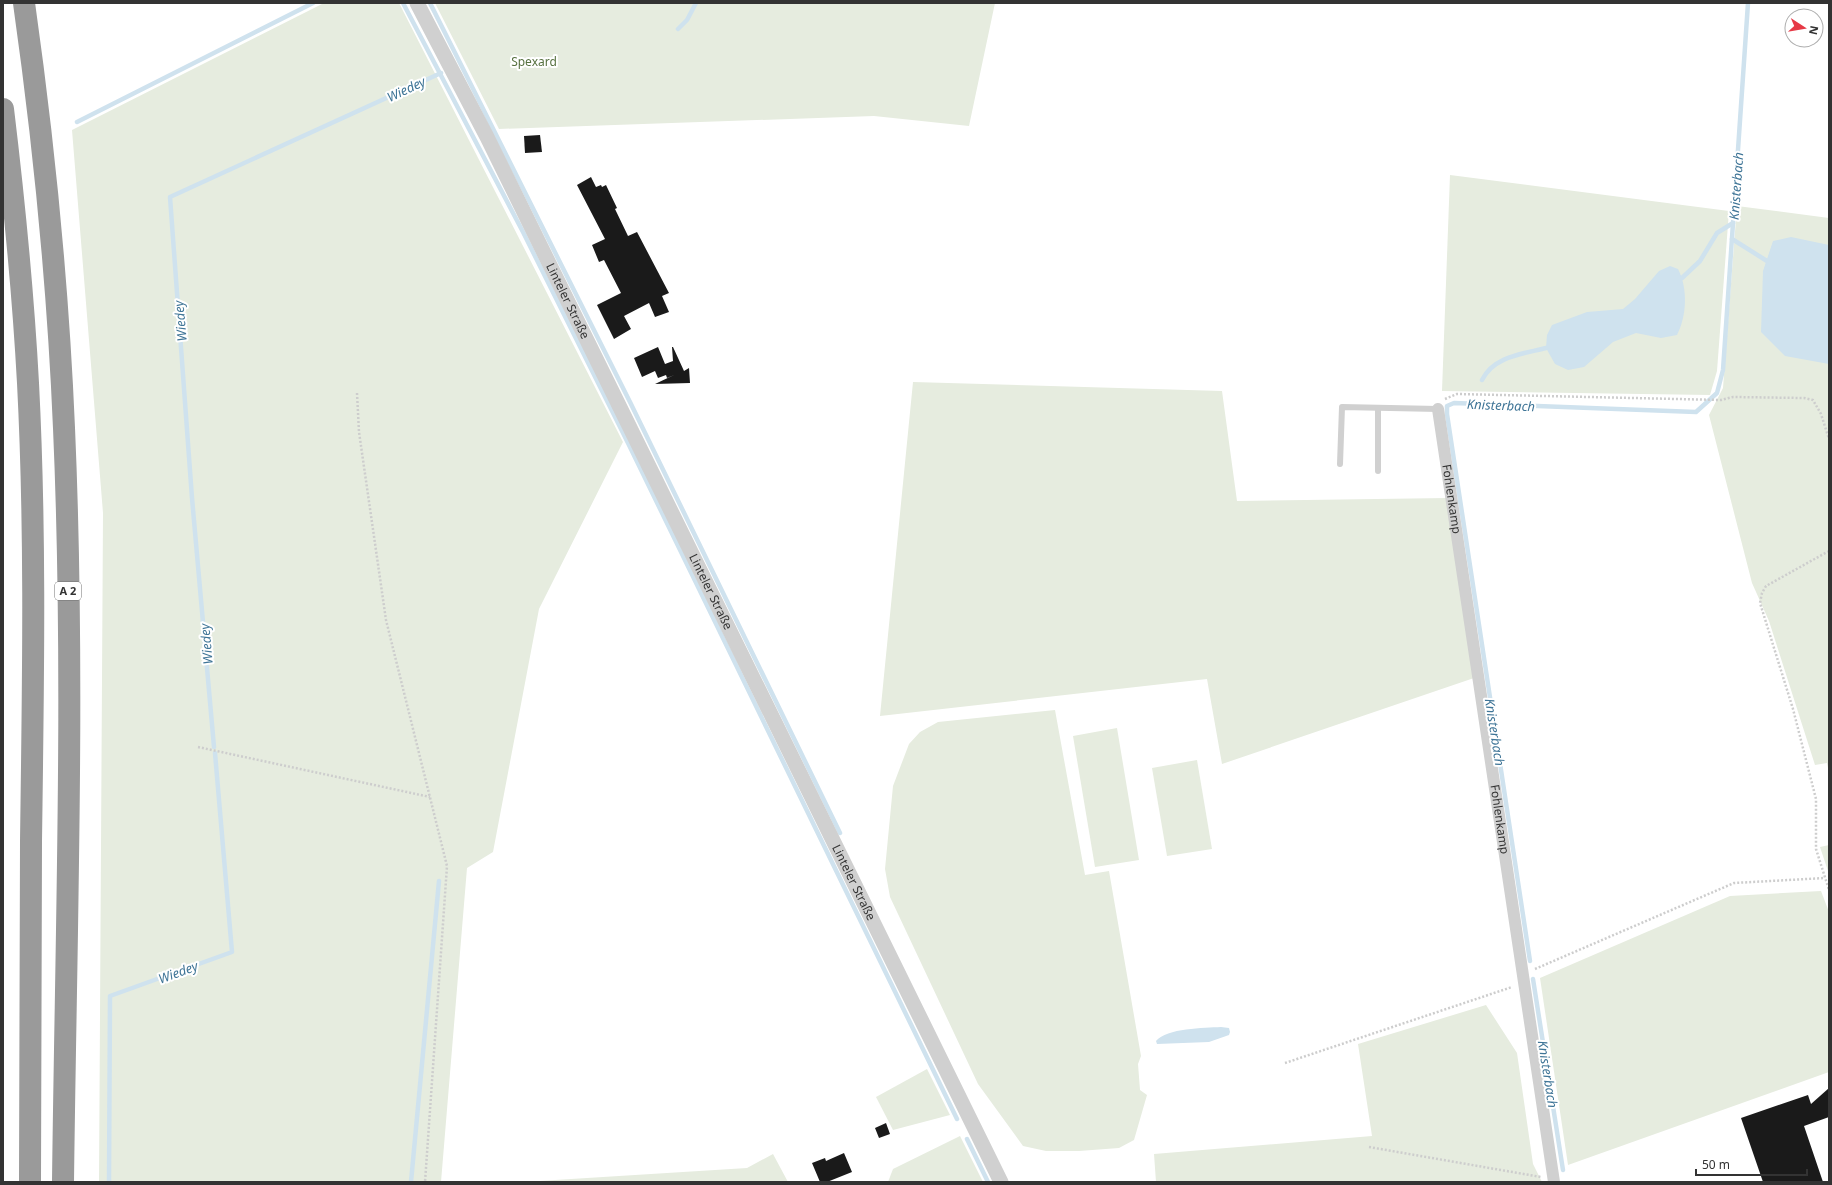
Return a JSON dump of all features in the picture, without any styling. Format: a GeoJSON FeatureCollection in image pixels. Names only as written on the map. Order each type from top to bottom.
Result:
{"type":"FeatureCollection","features":[{"type":"Feature","properties":{"kind":"highway","name":"A 2"},"geometry":{"type":"LineString","coordinates":[[24,3],[48,191],[65,434],[70,675],[64,1182]]}},
{"type":"Feature","properties":{"kind":"highway"},"geometry":{"type":"LineString","coordinates":[[3,109],[14,203],[28,381],[32,510],[34,671],[31,842],[30,1182]]}},
{"type":"Feature","properties":{"kind":"street","name":"Linteler Straße"},"geometry":{"type":"LineString","coordinates":[[417,3],[487,137],[1001,1182]]}},
{"type":"Feature","properties":{"kind":"street","name":"Fohlenkamp"},"geometry":{"type":"LineString","coordinates":[[1438,409],[1554,1180]]}},
{"type":"Feature","properties":{"kind":"lane"},"geometry":{"type":"LineString","coordinates":[[1340,464],[1342,407],[1438,409]]}},
{"type":"Feature","properties":{"kind":"lane"},"geometry":{"type":"LineString","coordinates":[[1378,408],[1378,471]]}},
{"type":"Feature","properties":{"kind":"path"},"geometry":{"type":"LineString","coordinates":[[357,393],[359,432],[386,620],[447,866],[425,1182]]}},
{"type":"Feature","properties":{"kind":"path"},"geometry":{"type":"LineString","coordinates":[[1438,409],[1446,398],[1457,394],[1721,400],[1733,397],[1804,398],[1813,400],[1821,414],[1829,439]]}},
{"type":"Feature","properties":{"kind":"path"},"geometry":{"type":"LineString","coordinates":[[1829,551],[1766,586],[1762,593],[1760,603],[1793,709],[1816,798],[1816,849],[1829,890]]}},
{"type":"Feature","properties":{"kind":"path"},"geometry":{"type":"LineString","coordinates":[[198,747],[430,796]]}},
{"type":"Feature","properties":{"kind":"path"},"geometry":{"type":"LineString","coordinates":[[1285,1063],[1524,978],[1734,883],[1825,878]]}},
{"type":"Feature","properties":{"kind":"path"},"geometry":{"type":"LineString","coordinates":[[1369,1147],[1554,1180]]}},
{"type":"Feature","properties":{"kind":"green space"},"geometry":{"type":"Polygon","coordinates":[[[324,3],[399,3],[623,442],[539,609],[493,852],[467,868],[441,1182],[99,1182],[103,513],[72,130],[324,3]]]}},
{"type":"Feature","properties":{"kind":"green space","name":"Spexard"},"geometry":{"type":"Polygon","coordinates":[[[435,3],[995,3],[969,126],[874,116],[499,129],[435,3]]]}},
{"type":"Feature","properties":{"kind":"green space"},"geometry":{"type":"Polygon","coordinates":[[[1450,175],[1729,211],[1717,371],[1710,395],[1442,391],[1450,175]]]}},
{"type":"Feature","properties":{"kind":"green space"},"geometry":{"type":"Polygon","coordinates":[[[1737,206],[1829,218],[1829,773],[1827,763],[1815,765],[1769,621],[1752,583],[1709,415],[1723,388],[1737,206]]]}},
{"type":"Feature","properties":{"kind":"green space"},"geometry":{"type":"Polygon","coordinates":[[[913,382],[1222,391],[1237,501],[1447,498],[1474,678],[1222,764],[1207,679],[880,716],[913,382]]]}},
{"type":"Feature","properties":{"kind":"green space"},"geometry":{"type":"Polygon","coordinates":[[[1055,710],[1085,875],[1109,871],[1141,1056],[1138,1064],[1140,1090],[1147,1095],[1134,1140],[1119,1148],[1079,1151],[1046,1151],[1023,1146],[978,1084],[890,897],[885,869],[893,786],[909,744],[920,732],[938,722],[1055,710]]]}},
{"type":"Feature","properties":{"kind":"green space"},"geometry":{"type":"Polygon","coordinates":[[[1117,728],[1139,860],[1095,867],[1073,736],[1117,728]]]}},
{"type":"Feature","properties":{"kind":"green space"},"geometry":{"type":"Polygon","coordinates":[[[1197,760],[1212,849],[1167,856],[1152,768],[1197,760]]]}},
{"type":"Feature","properties":{"kind":"green space"},"geometry":{"type":"Polygon","coordinates":[[[1829,845],[1829,874],[1820,847],[1829,845]]]}},
{"type":"Feature","properties":{"kind":"green space"},"geometry":{"type":"Polygon","coordinates":[[[1821,891],[1829,912],[1829,1072],[1568,1165],[1540,978],[1730,896],[1821,891]]]}},
{"type":"Feature","properties":{"kind":"green space"},"geometry":{"type":"Polygon","coordinates":[[[1486,1005],[1517,1053],[1533,1164],[1542,1182],[1156,1182],[1154,1154],[1372,1136],[1358,1044],[1486,1005]]]}},
{"type":"Feature","properties":{"kind":"green space"},"geometry":{"type":"Polygon","coordinates":[[[927,1069],[950,1115],[893,1130],[876,1097],[927,1069]]]}},
{"type":"Feature","properties":{"kind":"green space"},"geometry":{"type":"Polygon","coordinates":[[[960,1136],[983,1182],[888,1182],[893,1169],[960,1136]]]}},
{"type":"Feature","properties":{"kind":"green space"},"geometry":{"type":"Polygon","coordinates":[[[773,1154],[788,1182],[523,1182],[747,1168],[773,1154]]]}},
{"type":"Feature","properties":{"kind":"water"},"geometry":{"type":"Polygon","coordinates":[[[1791,237],[1829,245],[1829,364],[1785,356],[1761,332],[1763,271],[1773,241],[1791,237]]]}},
{"type":"Feature","properties":{"kind":"water"},"geometry":{"type":"Polygon","coordinates":[[[1670,266],[1678,269],[1685,293],[1683,319],[1677,335],[1661,338],[1636,333],[1613,342],[1584,367],[1568,370],[1555,364],[1546,348],[1547,335],[1552,325],[1587,312],[1623,309],[1635,299],[1659,271],[1670,266]]]}},
{"type":"Feature","properties":{"kind":"water"},"geometry":{"type":"Polygon","coordinates":[[[1196,1028],[1229,1028],[1229,1035],[1209,1042],[1157,1044],[1156,1041],[1168,1033],[1177,1031],[1196,1028]]]}},
{"type":"Feature","properties":{"kind":"building"},"geometry":{"type":"Polygon","coordinates":[[[540,135],[542,152],[525,153],[524,136],[540,135]]]}},
{"type":"Feature","properties":{"kind":"building"},"geometry":{"type":"Polygon","coordinates":[[[591,177],[596,187],[606,185],[617,208],[615,209],[628,236],[637,232],[669,293],[662,296],[669,312],[655,317],[649,303],[624,316],[631,329],[614,339],[597,305],[621,293],[604,260],[599,262],[592,245],[605,239],[577,185],[591,177]]]}},
{"type":"Feature","properties":{"kind":"building"},"geometry":{"type":"Polygon","coordinates":[[[658,347],[665,364],[673,361],[673,347],[684,371],[689,368],[690,383],[655,384],[674,375],[667,378],[666,375],[658,378],[655,371],[642,377],[634,358],[658,347]]]}},
{"type":"Feature","properties":{"kind":"building"},"geometry":{"type":"Polygon","coordinates":[[[1829,1088],[1829,1117],[1804,1126],[1823,1182],[1763,1182],[1741,1118],[1808,1095],[1811,1104],[1829,1088]]]}},
{"type":"Feature","properties":{"kind":"building"},"geometry":{"type":"Polygon","coordinates":[[[886,1123],[890,1134],[879,1138],[875,1128],[886,1123]]]}},
{"type":"Feature","properties":{"kind":"building"},"geometry":{"type":"Polygon","coordinates":[[[844,1153],[852,1172],[827,1182],[820,1182],[812,1163],[825,1158],[826,1161],[844,1153]]]}},
{"type":"Feature","properties":{"kind":"waterway"},"geometry":{"type":"LineString","coordinates":[[77,122],[313,3]]}},
{"type":"Feature","properties":{"kind":"waterway"},"geometry":{"type":"LineString","coordinates":[[403,3],[523,232],[628,443],[957,1119]]}},
{"type":"Feature","properties":{"kind":"waterway"},"geometry":{"type":"LineString","coordinates":[[430,3],[630,402],[840,833]]}},
{"type":"Feature","properties":{"kind":"waterway"},"geometry":{"type":"LineString","coordinates":[[678,29],[687,20],[696,3]]}},
{"type":"Feature","properties":{"kind":"waterway","name":"Knisterbach"},"geometry":{"type":"LineString","coordinates":[[1530,961],[1447,406],[1454,403],[1696,412],[1717,393],[1723,370],[1748,3]]}},
{"type":"Feature","properties":{"kind":"waterway","name":"Wiedey"},"geometry":{"type":"LineString","coordinates":[[214,747],[192,498],[170,197],[441,73]]}},
{"type":"Feature","properties":{"kind":"waterway"},"geometry":{"type":"LineString","coordinates":[[1682,278],[1700,261],[1717,233],[1733,223]]}},
{"type":"Feature","properties":{"kind":"waterway"},"geometry":{"type":"LineString","coordinates":[[1732,239],[1767,261]]}},
{"type":"Feature","properties":{"kind":"waterway"},"geometry":{"type":"LineString","coordinates":[[1482,380],[1487,372],[1501,361],[1519,354],[1546,348]]}},
{"type":"Feature","properties":{"kind":"waterway","name":"Wiedey"},"geometry":{"type":"LineString","coordinates":[[109,1182],[110,996],[232,952],[215,753]]}},
{"type":"Feature","properties":{"kind":"waterway"},"geometry":{"type":"LineString","coordinates":[[411,1182],[439,881]]}},
{"type":"Feature","properties":{"kind":"waterway","name":"Knisterbach"},"geometry":{"type":"LineString","coordinates":[[1533,979],[1563,1170]]}},
{"type":"Feature","properties":{"kind":"waterway"},"geometry":{"type":"LineString","coordinates":[[967,1139],[988,1182]]}}]}
